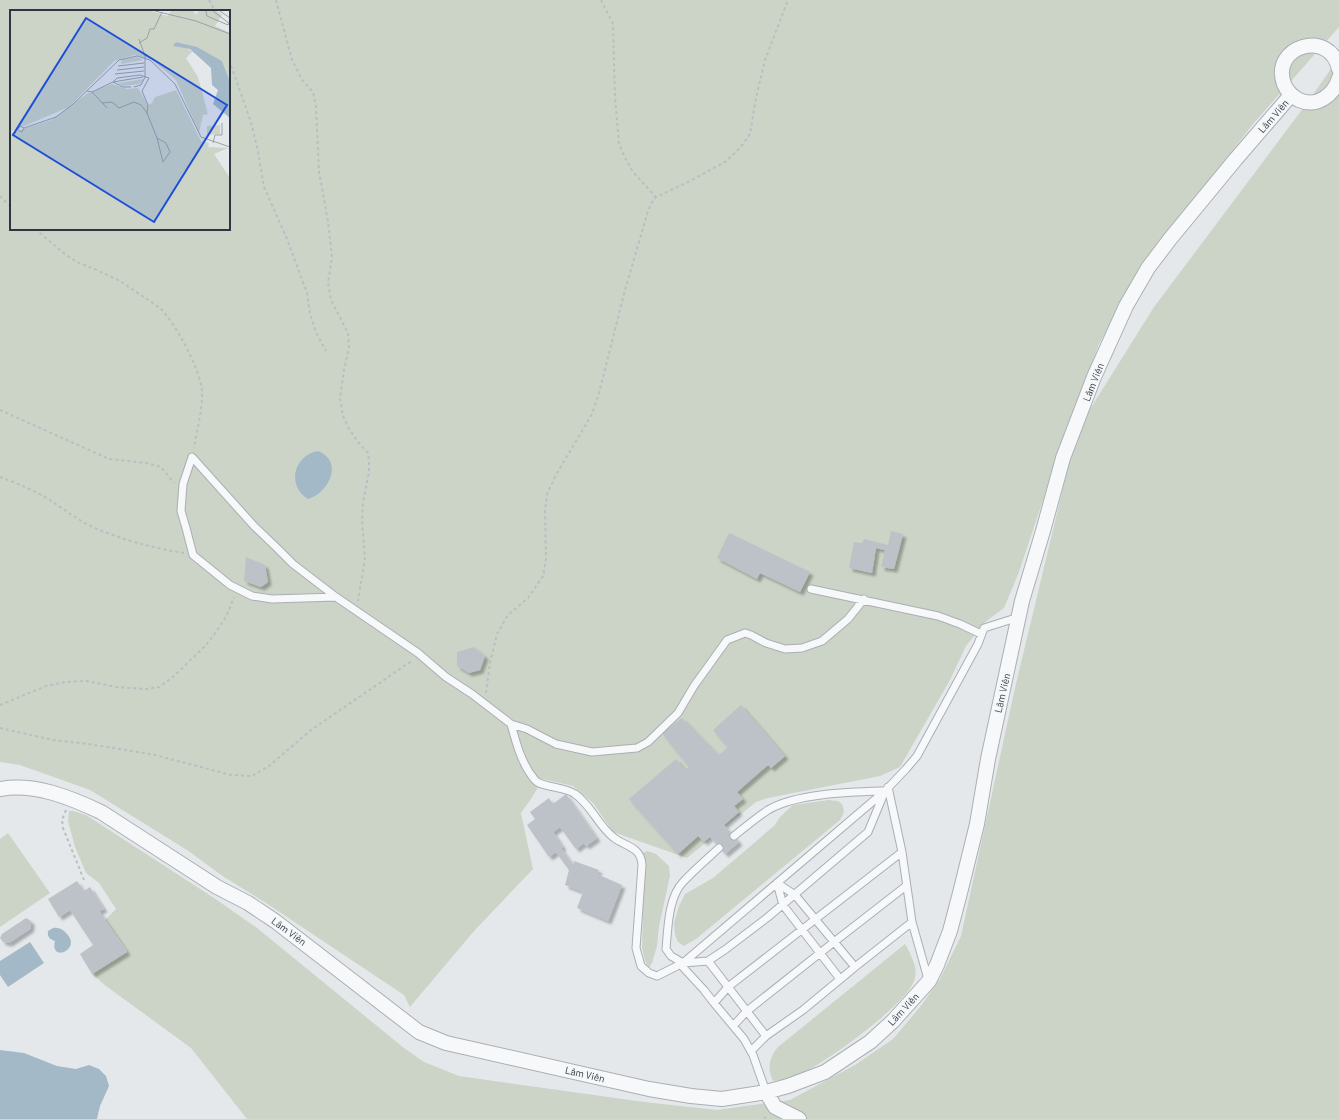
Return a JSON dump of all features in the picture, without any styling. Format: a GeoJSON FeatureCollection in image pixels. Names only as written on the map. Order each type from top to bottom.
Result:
{"type":"FeatureCollection","features":[{"type":"Feature","properties":{"kind":"street","name":"Lâm Viên"},"geometry":{"type":"LineString","coordinates":[[1339,69],[1334,48],[1322,48],[1314,45],[1301,47],[1290,55],[1284,62],[1282,75],[1286,88],[1292,95],[1299,100],[1308,102],[1317,102],[1332,93],[1339,78]]}},
{"type":"Feature","properties":{"kind":"street","name":"Lâm Viên"},"geometry":{"type":"LineString","coordinates":[[0,789],[26,787],[41,790],[101,812],[217,887],[248,903],[323,957],[419,1032],[446,1043],[633,1085],[691,1096],[722,1099],[766,1092],[788,1086],[825,1072],[870,1042],[893,1021],[929,982],[937,965],[950,931],[977,824],[988,759],[1022,601],[1063,458],[1100,364],[1126,306],[1148,268],[1170,239],[1235,160],[1292,95]]}},
{"type":"Feature","properties":{"kind":"street"},"geometry":{"type":"LineString","coordinates":[[766,1092],[775,1108],[799,1119]]}},
{"type":"Feature","properties":{"kind":"lane"},"geometry":{"type":"LineString","coordinates":[[336,597],[272,599],[252,596],[230,585],[192,555],[181,511],[183,484],[192,457],[254,526],[293,564],[336,597],[357,610],[420,655],[446,677],[511,724],[527,729],[556,744],[592,752],[637,748],[648,742],[678,713],[694,686],[727,640],[745,633],[751,634],[766,643],[785,649],[802,648],[822,641],[848,619],[864,599]]}},
{"type":"Feature","properties":{"kind":"lane"},"geometry":{"type":"LineString","coordinates":[[810,589],[864,599],[938,616],[981,634]]}},
{"type":"Feature","properties":{"kind":"lane"},"geometry":{"type":"LineString","coordinates":[[511,724],[524,761],[537,782],[574,793],[591,809],[613,837],[638,852],[641,857],[642,864],[636,948],[641,966],[649,973],[657,976],[681,964],[887,789],[917,756],[978,644],[984,628],[1019,618]]}},
{"type":"Feature","properties":{"kind":"lane"},"geometry":{"type":"LineString","coordinates":[[734,836],[769,810],[794,800],[839,793],[887,789]]}},
{"type":"Feature","properties":{"kind":"lane"},"geometry":{"type":"LineString","coordinates":[[887,789],[902,852],[912,922],[929,982]]}},
{"type":"Feature","properties":{"kind":"lane"},"geometry":{"type":"LineString","coordinates":[[681,964],[708,961],[726,950],[795,895],[868,832],[887,789]]}},
{"type":"Feature","properties":{"kind":"lane"},"geometry":{"type":"LineString","coordinates":[[719,848],[682,882],[675,893],[666,949],[704,990],[744,1039],[751,1051],[766,1092]]}},
{"type":"Feature","properties":{"kind":"lane"},"geometry":{"type":"LineString","coordinates":[[714,1003],[728,987],[902,852]]}},
{"type":"Feature","properties":{"kind":"lane"},"geometry":{"type":"LineString","coordinates":[[778,883],[795,895],[855,967]]}},
{"type":"Feature","properties":{"kind":"lane"},"geometry":{"type":"LineString","coordinates":[[778,883],[783,905],[840,979]]}},
{"type":"Feature","properties":{"kind":"lane"},"geometry":{"type":"LineString","coordinates":[[733,1026],[747,1011],[906,886]]}},
{"type":"Feature","properties":{"kind":"lane"},"geometry":{"type":"LineString","coordinates":[[751,1051],[766,1036],[803,1010],[912,922]]}},
{"type":"Feature","properties":{"kind":"lane"},"geometry":{"type":"LineString","coordinates":[[708,961],[766,1036]]}},
{"type":"Feature","properties":{"kind":"path"},"geometry":{"type":"LineString","coordinates":[[209,0],[214,10]]}},
{"type":"Feature","properties":{"kind":"path"},"geometry":{"type":"LineString","coordinates":[[276,0],[292,60],[302,80],[313,92],[316,107],[318,172],[328,221],[332,257],[328,283],[331,300],[348,333],[349,347],[340,398],[343,416],[348,427],[358,442],[368,453],[369,472],[362,522],[366,558],[357,610]]}},
{"type":"Feature","properties":{"kind":"path"},"geometry":{"type":"LineString","coordinates":[[601,0],[613,24],[618,143],[633,172],[656,197]]}},
{"type":"Feature","properties":{"kind":"path"},"geometry":{"type":"LineString","coordinates":[[485,704],[490,662],[497,634],[508,615],[528,598],[543,576],[546,559],[545,511],[547,494],[556,475],[592,414],[599,393],[627,282],[648,211],[656,197],[725,162],[740,148],[750,134],[756,98],[765,60],[788,0]]}},
{"type":"Feature","properties":{"kind":"path"},"geometry":{"type":"LineString","coordinates":[[230,63],[251,122],[264,187],[287,239],[307,293],[310,314],[316,332],[326,352]]}},
{"type":"Feature","properties":{"kind":"path"},"geometry":{"type":"LineString","coordinates":[[0,196],[10,206]]}},
{"type":"Feature","properties":{"kind":"path"},"geometry":{"type":"LineString","coordinates":[[36,230],[72,259],[120,282],[160,308],[165,313],[196,366],[202,390],[201,409],[192,457]]}},
{"type":"Feature","properties":{"kind":"path"},"geometry":{"type":"LineString","coordinates":[[0,410],[109,459],[147,463],[161,467],[168,474],[182,494]]}},
{"type":"Feature","properties":{"kind":"path"},"geometry":{"type":"LineString","coordinates":[[0,477],[50,500],[94,528],[156,548],[192,555]]}},
{"type":"Feature","properties":{"kind":"path"},"geometry":{"type":"LineString","coordinates":[[0,705],[46,686],[65,682],[87,681],[117,687],[147,689],[159,687],[173,677],[206,645],[227,615],[238,589]]}},
{"type":"Feature","properties":{"kind":"path"},"geometry":{"type":"LineString","coordinates":[[0,728],[53,740],[89,744],[155,755],[231,775],[252,776],[269,766],[311,730],[420,655]]}},
{"type":"Feature","properties":{"kind":"path"},"geometry":{"type":"LineString","coordinates":[[71,800],[64,812],[62,820],[63,828],[84,880]]}},
{"type":"Feature","properties":{"kind":"green space"},"geometry":{"type":"Polygon","coordinates":[[[0,0],[1339,0],[1339,27],[1253,124],[1189,207],[1127,295],[1099,344],[1048,485],[1019,572],[1004,608],[985,622],[966,646],[950,680],[900,767],[880,776],[768,798],[756,802],[687,858],[613,832],[593,803],[573,786],[543,779],[521,813],[533,869],[474,931],[410,1007],[404,995],[266,903],[224,877],[187,850],[90,790],[20,765],[0,762],[0,0]]]}},
{"type":"Feature","properties":{"kind":"green space"},"geometry":{"type":"Polygon","coordinates":[[[1339,57],[1339,1119],[247,1119],[191,1048],[106,986],[92,974],[127,951],[105,920],[116,909],[99,883],[86,873],[75,847],[68,821],[69,811],[86,815],[214,898],[257,928],[404,1048],[424,1062],[459,1076],[644,1102],[717,1110],[790,1100],[855,1065],[893,1039],[920,1007],[940,979],[961,936],[1015,688],[1077,430],[1154,307],[1310,99],[1339,57]]]}},
{"type":"Feature","properties":{"kind":"green space"},"geometry":{"type":"Polygon","coordinates":[[[829,800],[838,801],[842,804],[844,812],[840,820],[696,939],[684,946],[678,942],[675,935],[674,923],[679,906],[685,894],[713,878],[775,825],[780,817],[793,805],[829,800]]]}},
{"type":"Feature","properties":{"kind":"green space"},"geometry":{"type":"Polygon","coordinates":[[[8,833],[50,893],[0,927],[0,839],[8,833]]]}},
{"type":"Feature","properties":{"kind":"green space"},"geometry":{"type":"Polygon","coordinates":[[[647,851],[656,854],[669,866],[670,876],[659,926],[657,946],[649,968],[645,961],[642,948],[645,865],[643,853],[647,851]]]}},
{"type":"Feature","properties":{"kind":"green space"},"geometry":{"type":"Polygon","coordinates":[[[905,944],[913,960],[916,974],[909,989],[898,1003],[862,1034],[823,1061],[792,1078],[773,1081],[770,1072],[770,1063],[778,1047],[905,944]]]}},
{"type":"Feature","properties":{"kind":"water"},"geometry":{"type":"Polygon","coordinates":[[[318,451],[326,456],[330,462],[332,469],[331,476],[327,484],[316,496],[308,499],[297,487],[295,479],[296,472],[298,465],[303,458],[318,451]]]}},
{"type":"Feature","properties":{"kind":"water"},"geometry":{"type":"Polygon","coordinates":[[[53,928],[59,928],[62,930],[71,940],[71,945],[64,952],[60,953],[56,951],[54,948],[55,941],[50,939],[48,936],[48,931],[53,928]]]}},
{"type":"Feature","properties":{"kind":"water"},"geometry":{"type":"Polygon","coordinates":[[[30,942],[44,963],[8,987],[0,975],[0,961],[30,942]]]}},
{"type":"Feature","properties":{"kind":"water"},"geometry":{"type":"Polygon","coordinates":[[[0,1050],[24,1053],[57,1066],[76,1069],[89,1065],[99,1069],[106,1076],[109,1086],[100,1106],[97,1119],[0,1119],[0,1050]]]}},
{"type":"Feature","properties":{"kind":"building"},"geometry":{"type":"Polygon","coordinates":[[[891,531],[903,534],[894,569],[881,567],[885,550],[876,548],[872,573],[849,568],[854,542],[862,543],[864,539],[888,545],[891,531]]]}},
{"type":"Feature","properties":{"kind":"building"},"geometry":{"type":"Polygon","coordinates":[[[729,533],[810,572],[800,592],[760,573],[757,579],[717,558],[729,533]]]}},
{"type":"Feature","properties":{"kind":"building"},"geometry":{"type":"Polygon","coordinates":[[[246,557],[265,565],[268,582],[261,587],[244,581],[246,557]]]}},
{"type":"Feature","properties":{"kind":"building"},"geometry":{"type":"Polygon","coordinates":[[[474,647],[485,656],[480,670],[469,673],[457,666],[457,652],[474,647]]]}},
{"type":"Feature","properties":{"kind":"building"},"geometry":{"type":"Polygon","coordinates":[[[741,705],[785,756],[771,768],[768,765],[737,792],[743,799],[734,806],[739,812],[724,825],[739,842],[725,854],[710,837],[704,842],[698,836],[678,854],[629,799],[676,759],[685,770],[689,767],[662,733],[682,718],[719,755],[728,747],[713,730],[741,705]]]}},
{"type":"Feature","properties":{"kind":"building"},"geometry":{"type":"Polygon","coordinates":[[[566,794],[597,838],[586,846],[584,843],[576,849],[560,827],[553,832],[563,847],[561,848],[573,865],[574,861],[599,870],[597,874],[622,885],[608,921],[577,908],[583,892],[565,885],[569,870],[556,852],[549,857],[527,825],[535,819],[530,812],[549,798],[553,804],[566,794]]]}},
{"type":"Feature","properties":{"kind":"building"},"geometry":{"type":"Polygon","coordinates":[[[77,881],[84,891],[90,887],[104,909],[99,911],[127,952],[92,974],[80,954],[93,945],[70,910],[59,917],[48,899],[77,881]]]}},
{"type":"Feature","properties":{"kind":"building"},"geometry":{"type":"Polygon","coordinates":[[[26,918],[31,921],[30,929],[9,943],[3,942],[0,938],[2,934],[26,918]]]}}]}
